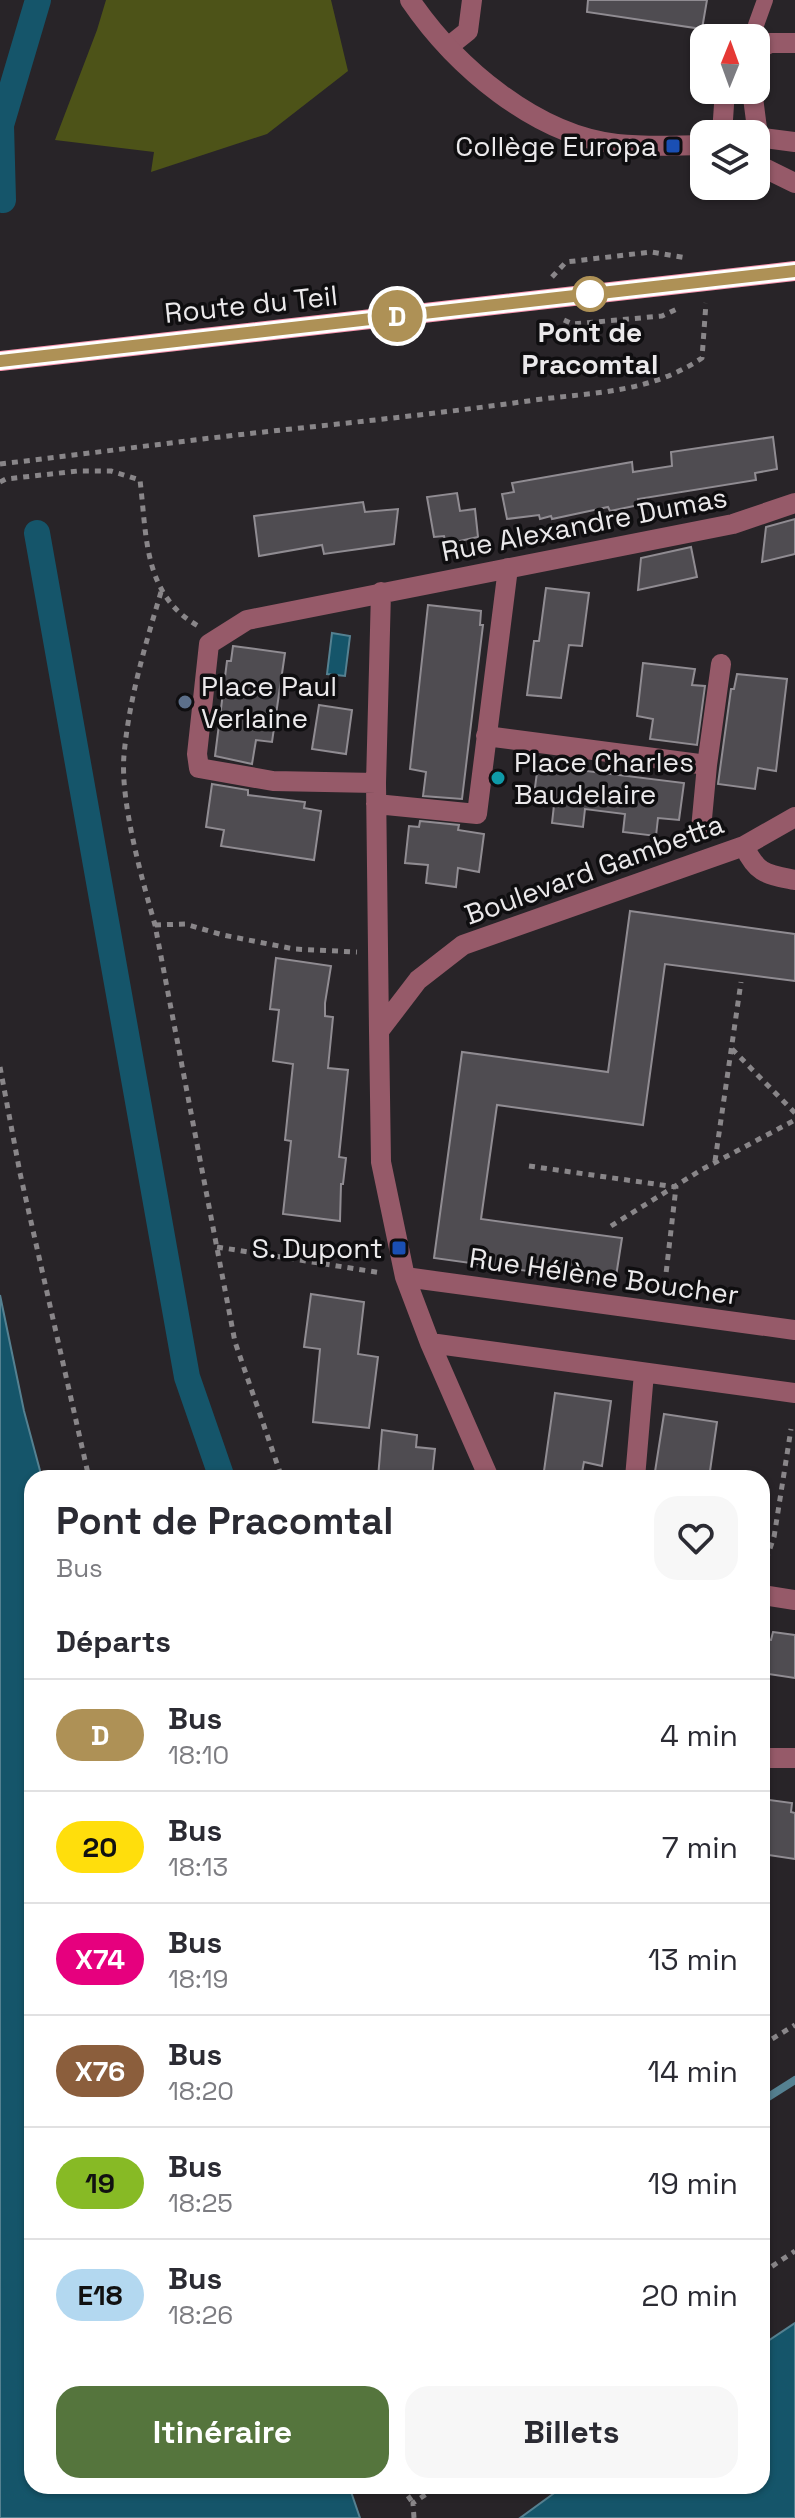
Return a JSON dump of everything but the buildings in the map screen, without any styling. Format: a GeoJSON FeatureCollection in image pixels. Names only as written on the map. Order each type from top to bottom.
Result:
{"type":"FeatureCollection","features":[{"type":"Feature","properties":{"kind":"main road","name":"Route du Teil"},"geometry":{"type":"LineString","coordinates":[[0,361],[795,271]]}},
{"type":"Feature","properties":{"kind":"street"},"geometry":{"type":"LineString","coordinates":[[410,0],[448,47],[511,103],[560,129],[615,144],[690,145]]}},
{"type":"Feature","properties":{"kind":"street"},"geometry":{"type":"LineString","coordinates":[[448,47],[468,31],[472,0]]}},
{"type":"Feature","properties":{"kind":"street"},"geometry":{"type":"LineString","coordinates":[[770,43],[795,43]]}},
{"type":"Feature","properties":{"kind":"street"},"geometry":{"type":"LineString","coordinates":[[770,138],[795,142]]}},
{"type":"Feature","properties":{"kind":"street"},"geometry":{"type":"LineString","coordinates":[[770,171],[795,183]]}},
{"type":"Feature","properties":{"kind":"street","name":"Rue Alexandre Dumas"},"geometry":{"type":"LineString","coordinates":[[381,592],[733,524],[795,503]]}},
{"type":"Feature","properties":{"kind":"street"},"geometry":{"type":"LineString","coordinates":[[376,804],[477,814],[508,568]]}},
{"type":"Feature","properties":{"kind":"street"},"geometry":{"type":"LineString","coordinates":[[376,783],[273,781],[199,768],[197,754],[209,644],[247,620],[381,592],[376,783],[381,1162],[405,1277],[486,1470]]}},
{"type":"Feature","properties":{"kind":"street"},"geometry":{"type":"LineString","coordinates":[[701,829],[721,664]]}},
{"type":"Feature","properties":{"kind":"street"},"geometry":{"type":"LineString","coordinates":[[486,736],[707,765]]}},
{"type":"Feature","properties":{"kind":"street","name":"Boulevard Gambetta"},"geometry":{"type":"LineString","coordinates":[[379,1031],[418,980],[463,945],[744,846],[795,817]]}},
{"type":"Feature","properties":{"kind":"street"},"geometry":{"type":"LineString","coordinates":[[744,846],[756,868],[766,874],[795,880]]}},
{"type":"Feature","properties":{"kind":"street","name":"Rue Hélène Boucher"},"geometry":{"type":"LineString","coordinates":[[405,1277],[795,1330]]}},
{"type":"Feature","properties":{"kind":"street"},"geometry":{"type":"LineString","coordinates":[[430,1343],[795,1393]]}},
{"type":"Feature","properties":{"kind":"street"},"geometry":{"type":"LineString","coordinates":[[636,1470],[644,1373]]}},
{"type":"Feature","properties":{"kind":"street"},"geometry":{"type":"LineString","coordinates":[[770,1596],[795,1600]]}},
{"type":"Feature","properties":{"kind":"street"},"geometry":{"type":"LineString","coordinates":[[770,1758],[795,1758]]}},
{"type":"Feature","properties":{"kind":"lane"},"geometry":{"type":"LineString","coordinates":[[756,24],[765,0]]}},
{"type":"Feature","properties":{"kind":"path"},"geometry":{"type":"LineString","coordinates":[[529,301],[566,262],[651,252],[683,258],[698,257]]}},
{"type":"Feature","properties":{"kind":"path"},"geometry":{"type":"LineString","coordinates":[[0,464],[419,416],[586,393],[616,392],[675,375],[702,358],[706,303]]}},
{"type":"Feature","properties":{"kind":"path"},"geometry":{"type":"LineString","coordinates":[[0,482],[78,471],[111,471],[140,480],[150,558],[161,592],[185,619],[218,637]]}},
{"type":"Feature","properties":{"kind":"path"},"geometry":{"type":"LineString","coordinates":[[161,592],[135,684],[124,758],[126,796],[155,925],[235,1342],[279,1470]]}},
{"type":"Feature","properties":{"kind":"path"},"geometry":{"type":"LineString","coordinates":[[155,925],[185,924],[294,949],[378,953]]}},
{"type":"Feature","properties":{"kind":"path"},"geometry":{"type":"LineString","coordinates":[[715,1162],[741,982]]}},
{"type":"Feature","properties":{"kind":"path"},"geometry":{"type":"LineString","coordinates":[[732,1048],[795,1113]]}},
{"type":"Feature","properties":{"kind":"path"},"geometry":{"type":"LineString","coordinates":[[0,1067],[20,1173],[87,1470]]}},
{"type":"Feature","properties":{"kind":"path"},"geometry":{"type":"LineString","coordinates":[[611,1226],[715,1162],[795,1120]]}},
{"type":"Feature","properties":{"kind":"path"},"geometry":{"type":"LineString","coordinates":[[529,1166],[676,1187]]}},
{"type":"Feature","properties":{"kind":"path"},"geometry":{"type":"LineString","coordinates":[[662,1312],[676,1187]]}},
{"type":"Feature","properties":{"kind":"path"},"geometry":{"type":"LineString","coordinates":[[217,1247],[405,1277]]}},
{"type":"Feature","properties":{"kind":"path"},"geometry":{"type":"LineString","coordinates":[[770,1548],[791,1429]]}},
{"type":"Feature","properties":{"kind":"path"},"geometry":{"type":"LineString","coordinates":[[770,2040],[795,2025]]}},
{"type":"Feature","properties":{"kind":"path"},"geometry":{"type":"LineString","coordinates":[[770,2268],[795,2251]]}},
{"type":"Feature","properties":{"kind":"path"},"geometry":{"type":"LineString","coordinates":[[407,2494],[413,2503],[414,2518]]}},
{"type":"Feature","properties":{"kind":"path"},"geometry":{"type":"LineString","coordinates":[[413,2503],[426,2494]]}},
{"type":"Feature","properties":{"kind":"green space"},"geometry":{"type":"Polygon","coordinates":[[[106,0],[331,0],[348,71],[267,134],[151,172],[154,152],[55,140],[106,0]]]}},
{"type":"Feature","properties":{"kind":"water"},"geometry":{"type":"Polygon","coordinates":[[[332,633],[350,636],[345,676],[327,674],[332,633]]]}},
{"type":"Feature","properties":{"kind":"water"},"geometry":{"type":"Polygon","coordinates":[[[0,1295],[40,1470],[24,1470],[24,2494],[352,2494],[360,2518],[0,2518],[0,1295]]]}},
{"type":"Feature","properties":{"kind":"water"},"geometry":{"type":"Polygon","coordinates":[[[795,2323],[795,2518],[520,2518],[553,2494],[770,2494],[770,2340],[795,2323]]]}},
{"type":"Feature","properties":{"kind":"waterway"},"geometry":{"type":"LineString","coordinates":[[3,200],[1,125],[38,0]]}},
{"type":"Feature","properties":{"kind":"waterway"},"geometry":{"type":"LineString","coordinates":[[37,533],[187,1377],[219,1470]]}},
{"type":"Feature","properties":{"kind":"waterway"},"geometry":{"type":"LineString","coordinates":[[770,2096],[795,2080]]}},
{"type":"Feature","properties":{"kind":"bus line","name":"D"},"geometry":{"type":"LineString","coordinates":[[0,361],[795,271]]}},
{"type":"Feature","properties":{"kind":"place","name":"Collège Europa"},"geometry":{"type":"Point","coordinates":[673,146]}},
{"type":"Feature","properties":{"kind":"place","name":"Pont de Pracomtal"},"geometry":{"type":"Point","coordinates":[590,294]}},
{"type":"Feature","properties":{"kind":"place","name":"Place Paul Verlaine"},"geometry":{"type":"Point","coordinates":[185,702]}},
{"type":"Feature","properties":{"kind":"place","name":"Place Charles Baudelaire"},"geometry":{"type":"Point","coordinates":[498,778]}},
{"type":"Feature","properties":{"kind":"place","name":"S. Dupont"},"geometry":{"type":"Point","coordinates":[399,1248]}}]}
